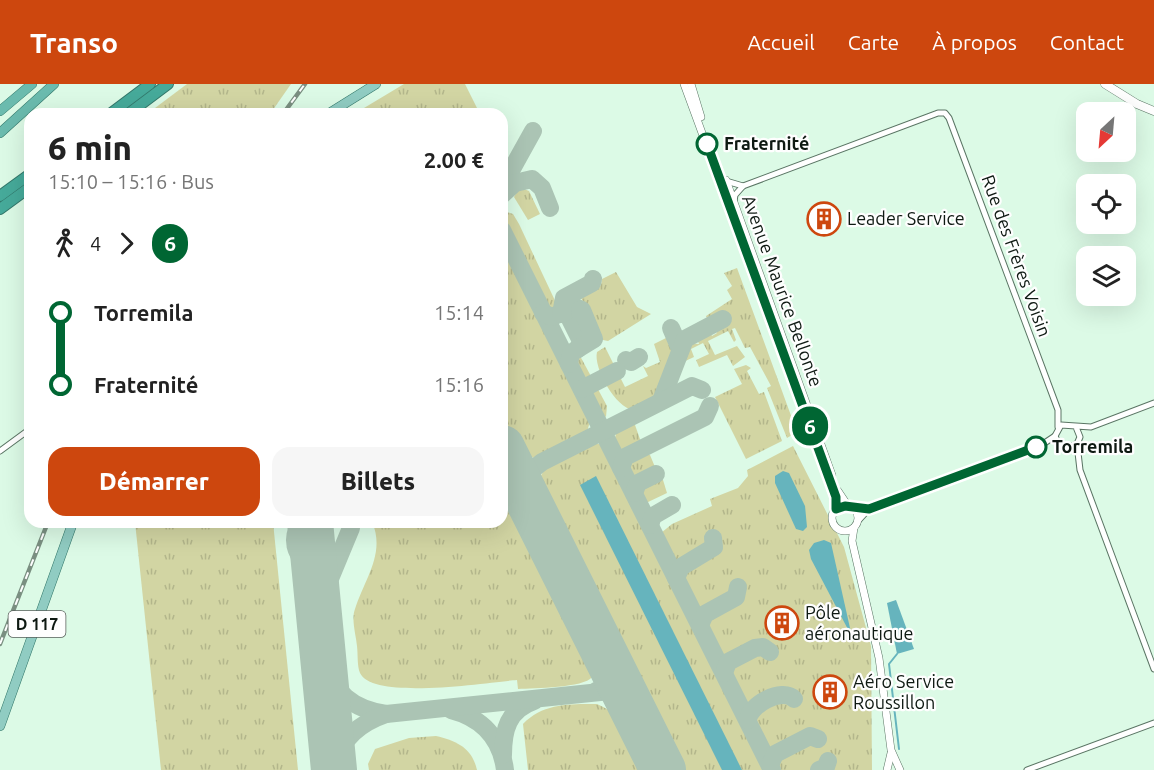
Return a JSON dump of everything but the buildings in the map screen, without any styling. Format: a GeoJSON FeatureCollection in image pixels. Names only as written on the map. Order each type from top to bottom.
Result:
{"type":"FeatureCollection","features":[{"type":"Feature","properties":{"kind":"highway"},"geometry":{"type":"LineString","coordinates":[[0,110],[32,84]]}},
{"type":"Feature","properties":{"kind":"highway"},"geometry":{"type":"LineString","coordinates":[[0,124],[48,84]]}},
{"type":"Feature","properties":{"kind":"highway"},"geometry":{"type":"LineString","coordinates":[[28,108],[54,84]]}},
{"type":"Feature","properties":{"kind":"highway"},"geometry":{"type":"LineString","coordinates":[[118,108],[150,84]]}},
{"type":"Feature","properties":{"kind":"highway"},"geometry":{"type":"LineString","coordinates":[[136,108],[168,84]]}},
{"type":"Feature","properties":{"kind":"highway"},"geometry":{"type":"LineString","coordinates":[[0,133],[24,111]]}},
{"type":"Feature","properties":{"kind":"highway"},"geometry":{"type":"LineString","coordinates":[[0,196],[24,178]]}},
{"type":"Feature","properties":{"kind":"highway"},"geometry":{"type":"LineString","coordinates":[[0,209],[24,191]]}},
{"type":"Feature","properties":{"kind":"main road"},"geometry":{"type":"LineString","coordinates":[[329,108],[365,84]]}},
{"type":"Feature","properties":{"kind":"main road"},"geometry":{"type":"LineString","coordinates":[[338,108],[376,84]]}},
{"type":"Feature","properties":{"kind":"main road"},"geometry":{"type":"LineString","coordinates":[[1105,84],[1137,104],[1154,111]]}},
{"type":"Feature","properties":{"kind":"main road","name":"D 117"},"geometry":{"type":"LineString","coordinates":[[0,712],[66,528]]}},
{"type":"Feature","properties":{"kind":"main road","name":"D 117"},"geometry":{"type":"LineString","coordinates":[[0,726],[71,528]]}},
{"type":"Feature","properties":{"kind":"street","name":"Avenue Maurice Bellonte"},"geometry":{"type":"LineString","coordinates":[[684,84],[836,497],[836,509]]}},
{"type":"Feature","properties":{"kind":"street","name":"Avenue Maurice Bellonte"},"geometry":{"type":"LineString","coordinates":[[691,84],[840,496],[851,507]]}},
{"type":"Feature","properties":{"kind":"street","name":"Rue des Frères Voisin"},"geometry":{"type":"LineString","coordinates":[[743,186],[938,113],[945,113],[1058,410],[1058,427]]}},
{"type":"Feature","properties":{"kind":"street"},"geometry":{"type":"LineString","coordinates":[[726,181],[743,186],[735,195],[734,201]]}},
{"type":"Feature","properties":{"kind":"street"},"geometry":{"type":"LineString","coordinates":[[1154,402],[1090,427],[1080,437],[1077,444],[1078,464],[1154,669]]}},
{"type":"Feature","properties":{"kind":"street","name":"Rue des Frères Voisin"},"geometry":{"type":"LineString","coordinates":[[1058,410],[1073,425]]}},
{"type":"Feature","properties":{"kind":"street"},"geometry":{"type":"LineString","coordinates":[[852,541],[833,521],[836,509],[851,507],[869,509],[1040,446],[1055,436],[1058,427],[1073,425],[1090,427]]}},
{"type":"Feature","properties":{"kind":"street"},"geometry":{"type":"LineString","coordinates":[[1073,425],[1080,437]]}},
{"type":"Feature","properties":{"kind":"street"},"geometry":{"type":"LineString","coordinates":[[0,451],[24,433]]}},
{"type":"Feature","properties":{"kind":"street"},"geometry":{"type":"LineString","coordinates":[[1055,436],[1078,464]]}},
{"type":"Feature","properties":{"kind":"street"},"geometry":{"type":"LineString","coordinates":[[1040,446],[1062,447],[1077,444]]}},
{"type":"Feature","properties":{"kind":"street"},"geometry":{"type":"LineString","coordinates":[[851,507],[858,521]]}},
{"type":"Feature","properties":{"kind":"street"},"geometry":{"type":"LineString","coordinates":[[869,509],[854,528],[852,541],[879,658],[891,750],[900,770],[887,770],[891,750]]}},
{"type":"Feature","properties":{"kind":"street"},"geometry":{"type":"LineString","coordinates":[[843,531],[854,528]]}},
{"type":"Feature","properties":{"kind":"street"},"geometry":{"type":"LineString","coordinates":[[1027,770],[1154,723]]}},
{"type":"Feature","properties":{"kind":"green space"},"geometry":{"type":"Polygon","coordinates":[[[187,84],[291,84],[274,108],[155,108],[187,84]]]}},
{"type":"Feature","properties":{"kind":"green space"},"geometry":{"type":"Polygon","coordinates":[[[404,84],[465,84],[477,108],[364,108],[404,84]]]}},
{"type":"Feature","properties":{"kind":"green space"},"geometry":{"type":"Polygon","coordinates":[[[518,190],[529,191],[540,214],[528,220],[514,197],[518,190]]]}},
{"type":"Feature","properties":{"kind":"green space"},"geometry":{"type":"Polygon","coordinates":[[[508,212],[513,214],[519,224],[558,307],[553,311],[548,309],[508,228],[508,212]]]}},
{"type":"Feature","properties":{"kind":"green space"},"geometry":{"type":"Polygon","coordinates":[[[508,251],[591,418],[587,432],[535,458],[525,456],[513,446],[508,436],[508,251]]]}},
{"type":"Feature","properties":{"kind":"green space"},"geometry":{"type":"Polygon","coordinates":[[[737,268],[797,432],[787,438],[767,388],[771,386],[750,347],[745,348],[735,328],[732,329],[736,340],[734,342],[728,331],[708,341],[715,355],[737,346],[745,357],[733,366],[727,355],[699,367],[696,360],[709,354],[703,343],[691,349],[694,357],[683,362],[671,390],[688,343],[699,344],[697,339],[710,332],[712,336],[717,333],[714,328],[724,322],[721,318],[710,324],[706,316],[732,299],[727,290],[732,286],[724,273],[737,268]]]}},
{"type":"Feature","properties":{"kind":"green space"},"geometry":{"type":"Polygon","coordinates":[[[616,272],[637,307],[651,314],[608,341],[603,340],[580,296],[601,285],[602,279],[616,272]]]}},
{"type":"Feature","properties":{"kind":"green space"},"geometry":{"type":"Polygon","coordinates":[[[672,335],[676,342],[660,396],[633,410],[626,408],[613,395],[602,377],[597,352],[605,347],[625,387],[648,376],[643,366],[646,368],[660,362],[654,344],[672,335]]]}},
{"type":"Feature","properties":{"kind":"green space"},"geometry":{"type":"Polygon","coordinates":[[[579,354],[607,406],[606,417],[598,410],[573,359],[579,354]]]}},
{"type":"Feature","properties":{"kind":"green space"},"geometry":{"type":"Polygon","coordinates":[[[746,365],[751,368],[747,371],[759,394],[764,392],[782,441],[746,459],[715,397],[742,384],[734,369],[746,365]]]}},
{"type":"Feature","properties":{"kind":"green space"},"geometry":{"type":"Polygon","coordinates":[[[629,423],[635,425],[641,442],[621,452],[615,439],[617,431],[629,423]]]}},
{"type":"Feature","properties":{"kind":"green space"},"geometry":{"type":"Polygon","coordinates":[[[589,444],[599,444],[607,449],[766,770],[675,770],[540,499],[540,477],[545,469],[551,463],[589,444]]]}},
{"type":"Feature","properties":{"kind":"green space"},"geometry":{"type":"Polygon","coordinates":[[[793,446],[844,547],[871,646],[872,770],[777,770],[661,533],[672,524],[712,506],[710,499],[738,488],[748,476],[747,470],[793,446]]]}},
{"type":"Feature","properties":{"kind":"green space"},"geometry":{"type":"Polygon","coordinates":[[[644,453],[650,455],[655,467],[634,478],[626,466],[627,462],[644,453]]]}},
{"type":"Feature","properties":{"kind":"green space"},"geometry":{"type":"Polygon","coordinates":[[[658,478],[663,480],[667,493],[646,503],[639,492],[640,488],[658,478]]]}},
{"type":"Feature","properties":{"kind":"green space"},"geometry":{"type":"Polygon","coordinates":[[[508,479],[595,654],[594,674],[587,681],[569,685],[518,689],[517,680],[433,688],[386,686],[369,681],[359,670],[353,617],[375,556],[374,528],[508,528],[508,479]]]}},
{"type":"Feature","properties":{"kind":"green space"},"geometry":{"type":"Polygon","coordinates":[[[136,528],[274,528],[298,770],[161,770],[136,528]]]}},
{"type":"Feature","properties":{"kind":"green space"},"geometry":{"type":"Polygon","coordinates":[[[597,704],[618,716],[625,723],[637,739],[652,770],[528,770],[523,724],[548,708],[597,704]]]}},
{"type":"Feature","properties":{"kind":"green space"},"geometry":{"type":"Polygon","coordinates":[[[436,736],[451,740],[463,747],[475,762],[477,770],[369,770],[368,764],[375,749],[409,738],[436,736]]]}},
{"type":"Feature","properties":{"kind":"water"},"geometry":{"type":"Polygon","coordinates":[[[783,471],[789,473],[805,506],[807,527],[803,531],[796,529],[775,483],[775,476],[783,471]]]}},
{"type":"Feature","properties":{"kind":"water"},"geometry":{"type":"Polygon","coordinates":[[[596,476],[742,770],[722,770],[580,485],[596,476]]]}},
{"type":"Feature","properties":{"kind":"water"},"geometry":{"type":"Polygon","coordinates":[[[824,540],[831,543],[852,637],[811,559],[809,550],[814,543],[824,540]]]}},
{"type":"Feature","properties":{"kind":"water"},"geometry":{"type":"Polygon","coordinates":[[[896,600],[914,649],[897,654],[887,603],[896,600]]]}},
{"type":"Feature","properties":{"kind":"waterway"},"geometry":{"type":"LineString","coordinates":[[897,654],[889,664],[899,749]]}},
{"type":"Feature","properties":{"kind":"taxiway"},"geometry":{"type":"LineString","coordinates":[[508,176],[533,131]]}},
{"type":"Feature","properties":{"kind":"taxiway"},"geometry":{"type":"LineString","coordinates":[[508,189],[515,183],[532,179],[542,188],[550,208]]}},
{"type":"Feature","properties":{"kind":"taxiway"},"geometry":{"type":"LineString","coordinates":[[508,242],[772,770]]}},
{"type":"Feature","properties":{"kind":"taxiway"},"geometry":{"type":"LineString","coordinates":[[563,314],[561,314],[564,298],[592,283],[593,279]]}},
{"type":"Feature","properties":{"kind":"taxiway"},"geometry":{"type":"LineString","coordinates":[[563,305],[581,341],[578,349]]}},
{"type":"Feature","properties":{"kind":"taxiway"},"geometry":{"type":"LineString","coordinates":[[543,313],[552,317],[575,307],[582,310],[594,339],[571,353],[569,364]]}},
{"type":"Feature","properties":{"kind":"taxiway"},"geometry":{"type":"LineString","coordinates":[[661,401],[685,339],[723,319]]}},
{"type":"Feature","properties":{"kind":"taxiway"},"geometry":{"type":"LineString","coordinates":[[671,328],[680,349]]}},
{"type":"Feature","properties":{"kind":"taxiway"},"geometry":{"type":"LineString","coordinates":[[626,360],[631,362],[639,357]]}},
{"type":"Feature","properties":{"kind":"taxiway"},"geometry":{"type":"LineString","coordinates":[[582,389],[617,371]]}},
{"type":"Feature","properties":{"kind":"taxiway"},"geometry":{"type":"LineString","coordinates":[[531,506],[526,479],[542,462],[692,386],[702,390]]}},
{"type":"Feature","properties":{"kind":"taxiway"},"geometry":{"type":"LineString","coordinates":[[621,468],[625,457],[705,417],[710,406]]}},
{"type":"Feature","properties":{"kind":"taxiway"},"geometry":{"type":"LineString","coordinates":[[634,493],[638,483],[656,474]]}},
{"type":"Feature","properties":{"kind":"taxiway"},"geometry":{"type":"LineString","coordinates":[[650,525],[653,516],[672,505]]}},
{"type":"Feature","properties":{"kind":"taxiway"},"geometry":{"type":"LineString","coordinates":[[298,528],[296,547],[316,584]]}},
{"type":"Feature","properties":{"kind":"taxiway"},"geometry":{"type":"LineString","coordinates":[[317,610],[351,528]]}},
{"type":"Feature","properties":{"kind":"taxiway"},"geometry":{"type":"LineString","coordinates":[[676,578],[681,567],[714,547],[713,538]]}},
{"type":"Feature","properties":{"kind":"taxiway"},"geometry":{"type":"LineString","coordinates":[[700,625],[705,614],[736,597],[738,587]]}},
{"type":"Feature","properties":{"kind":"taxiway"},"geometry":{"type":"LineString","coordinates":[[724,673],[728,662],[755,648],[763,647],[770,652]]}},
{"type":"Feature","properties":{"kind":"taxiway"},"geometry":{"type":"LineString","coordinates":[[324,661],[333,682],[346,698],[363,708],[386,714]]}},
{"type":"Feature","properties":{"kind":"taxiway"},"geometry":{"type":"LineString","coordinates":[[596,691],[612,684],[614,674],[610,664]]}},
{"type":"Feature","properties":{"kind":"taxiway"},"geometry":{"type":"LineString","coordinates":[[335,770],[341,750],[352,734],[367,722],[386,714],[610,691],[626,697],[633,710]]}},
{"type":"Feature","properties":{"kind":"taxiway"},"geometry":{"type":"LineString","coordinates":[[748,720],[754,709],[767,699],[782,695],[794,699]]}},
{"type":"Feature","properties":{"kind":"taxiway"},"geometry":{"type":"LineString","coordinates":[[503,755],[504,737],[513,715],[534,701]]}},
{"type":"Feature","properties":{"kind":"taxiway"},"geometry":{"type":"LineString","coordinates":[[451,710],[472,718],[488,731],[499,748],[505,770]]}},
{"type":"Feature","properties":{"kind":"taxiway"},"geometry":{"type":"LineString","coordinates":[[770,765],[775,754],[810,736],[818,739]]}},
{"type":"Feature","properties":{"kind":"taxiway"},"geometry":{"type":"LineString","coordinates":[[819,770],[826,767],[828,761]]}},
{"type":"Feature","properties":{"kind":"runway"},"geometry":{"type":"LineString","coordinates":[[508,460],[663,770]]}},
{"type":"Feature","properties":{"kind":"runway"},"geometry":{"type":"LineString","coordinates":[[311,528],[334,770]]}},
{"type":"Feature","properties":{"kind":"railway"},"geometry":{"type":"LineString","coordinates":[[287,108],[305,84]]}},
{"type":"Feature","properties":{"kind":"railway"},"geometry":{"type":"LineString","coordinates":[[0,644],[46,528]]}},
{"type":"Feature","properties":{"kind":"bus line","name":"6"},"geometry":{"type":"LineString","coordinates":[[707,144],[836,497],[836,509],[845,506],[854,509],[869,509],[1036,447]]}},
{"type":"Feature","properties":{"kind":"place","name":"Fraternité"},"geometry":{"type":"Point","coordinates":[707,144]}},
{"type":"Feature","properties":{"kind":"place","name":"Leader Service"},"geometry":{"type":"Point","coordinates":[824,219]}},
{"type":"Feature","properties":{"kind":"place","name":"Torremila"},"geometry":{"type":"Point","coordinates":[1036,447]}},
{"type":"Feature","properties":{"kind":"place","name":"Pôle aéronautique"},"geometry":{"type":"Point","coordinates":[782,623]}},
{"type":"Feature","properties":{"kind":"place","name":"Aéro Service Roussillon"},"geometry":{"type":"Point","coordinates":[830,692]}}]}
